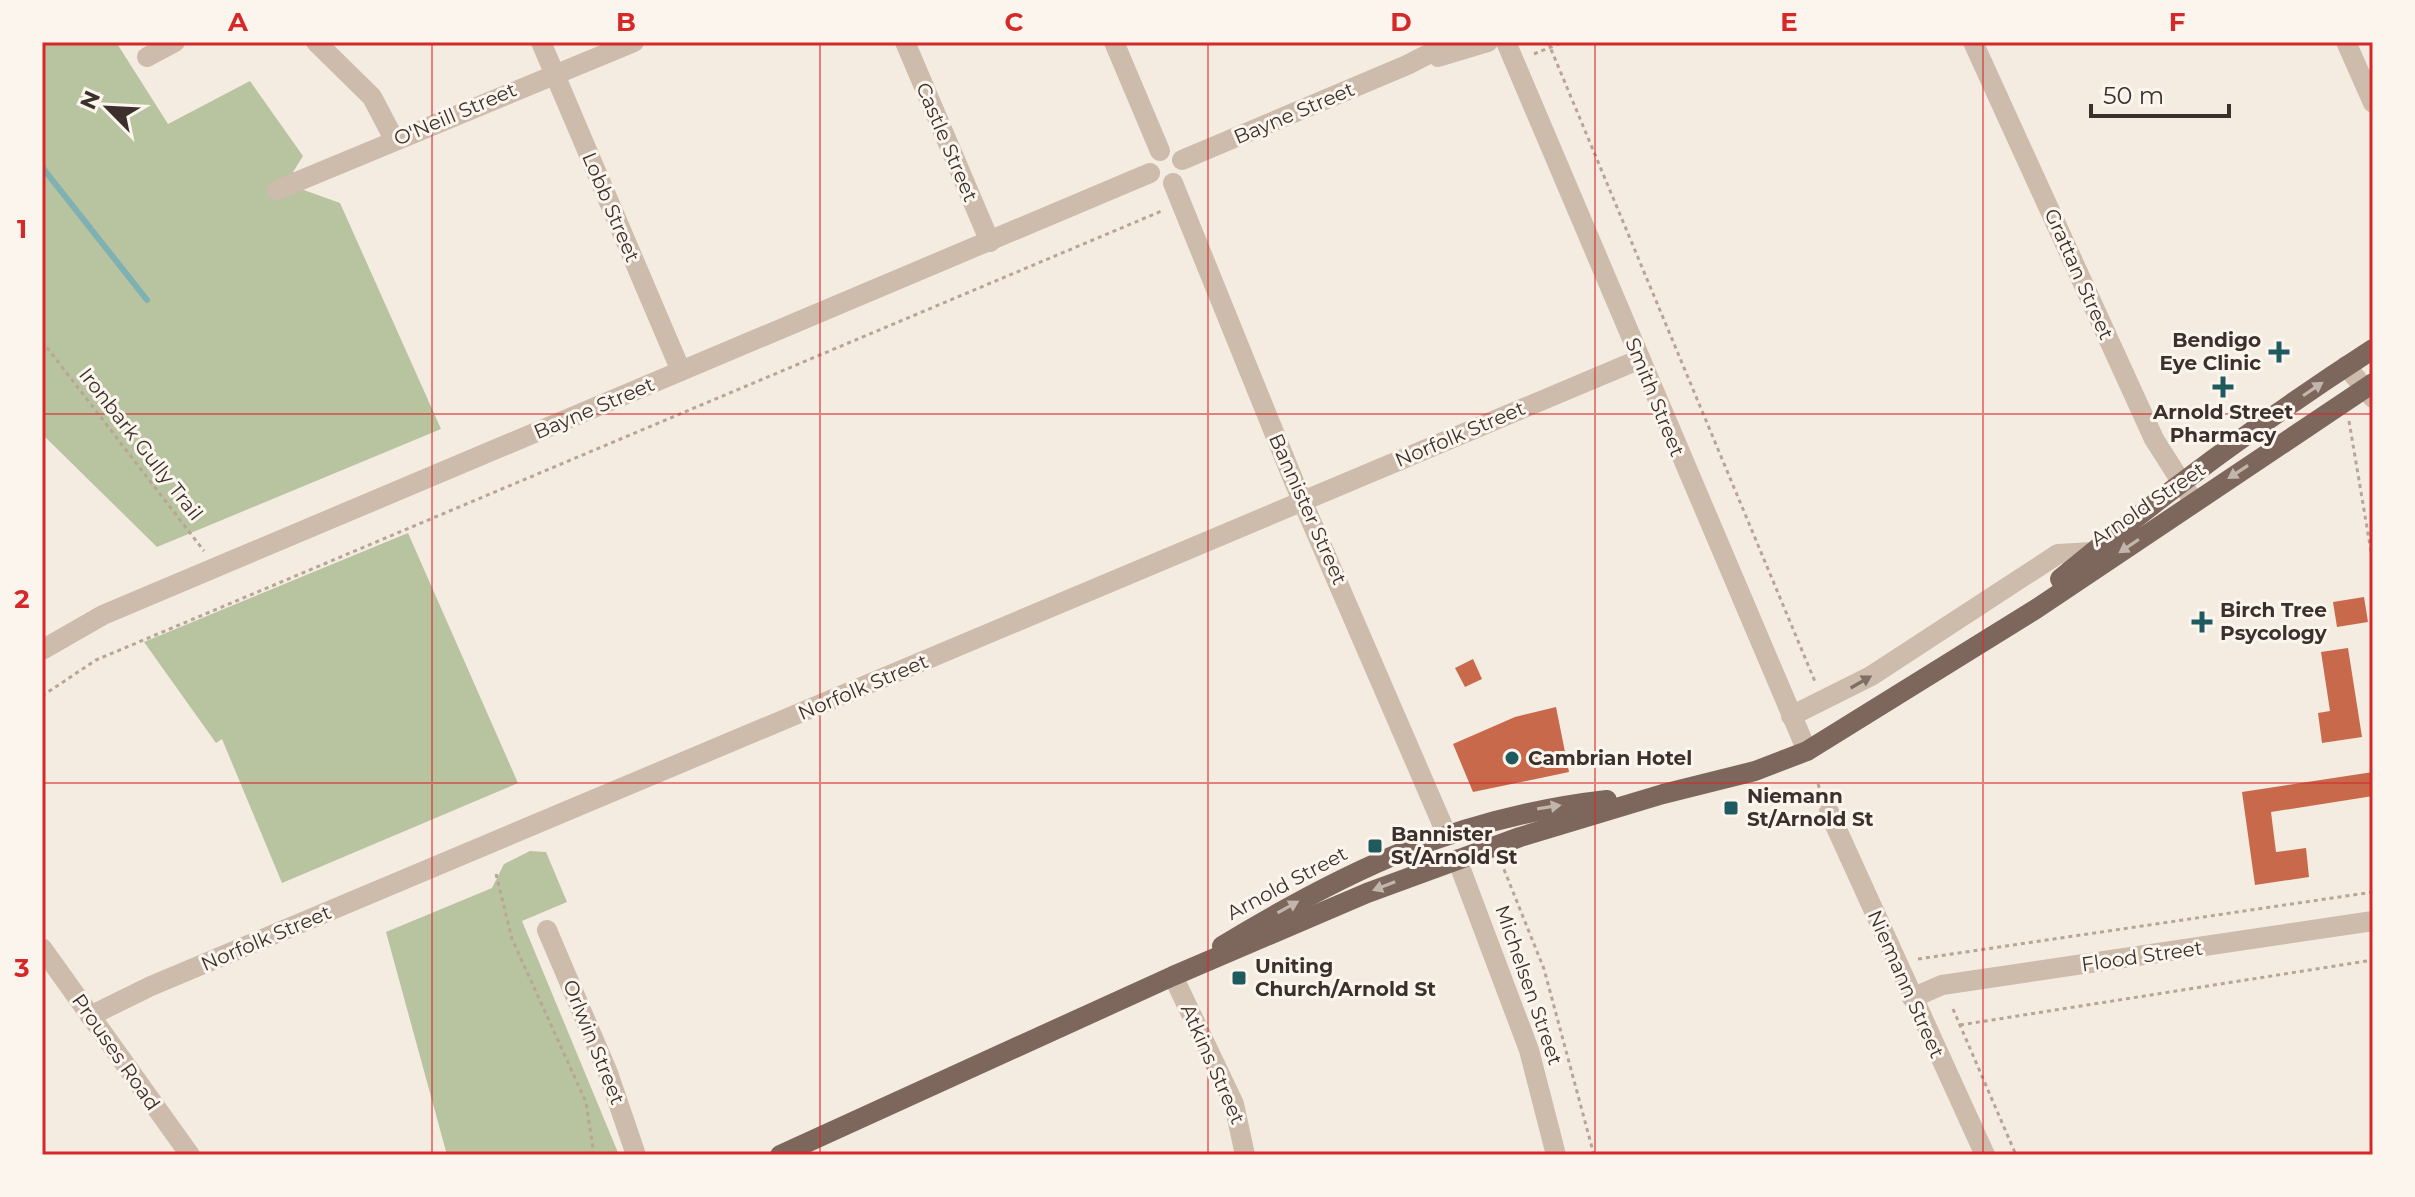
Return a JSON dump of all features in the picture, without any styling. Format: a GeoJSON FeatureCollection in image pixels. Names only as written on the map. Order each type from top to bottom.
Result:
{"type":"FeatureCollection","features":[{"type":"Feature","properties":{"kind":"main road","name":"Arnold Street"},"geometry":{"type":"LineString","coordinates":[[1988,637],[2180,481],[2373,349]]}},
{"type":"Feature","properties":{"kind":"main road","name":"Arnold Street"},"geometry":{"type":"LineString","coordinates":[[780,1155],[1173,976],[1367,893],[1457,859],[1663,794],[1755,771],[1807,751],[2036,609],[2194,502],[2370,390]]}},
{"type":"Feature","properties":{"kind":"main road","name":"Arnold Street"},"geometry":{"type":"LineString","coordinates":[[1173,976],[1298,902],[1446,833],[1549,807],[1663,794]]}},
{"type":"Feature","properties":{"kind":"main road","name":"Michelsen Street"},"geometry":{"type":"LineString","coordinates":[[1446,833],[1457,859]]}},
{"type":"Feature","properties":{"kind":"street"},"geometry":{"type":"LineString","coordinates":[[146,55],[175,42]]}},
{"type":"Feature","properties":{"kind":"street"},"geometry":{"type":"LineString","coordinates":[[316,42],[372,97],[394,139]]}},
{"type":"Feature","properties":{"kind":"street","name":"Lobb Street"},"geometry":{"type":"LineString","coordinates":[[541,42],[681,371]]}},
{"type":"Feature","properties":{"kind":"street","name":"O'Neill Street"},"geometry":{"type":"LineString","coordinates":[[277,190],[554,72],[634,42]]}},
{"type":"Feature","properties":{"kind":"street","name":"Castle Street"},"geometry":{"type":"LineString","coordinates":[[905,42],[990,242]]}},
{"type":"Feature","properties":{"kind":"street"},"geometry":{"type":"LineString","coordinates":[[1114,42],[1160,151]]}},
{"type":"Feature","properties":{"kind":"street","name":"Bayne Street"},"geometry":{"type":"LineString","coordinates":[[1182,160],[1407,65],[1452,42]]}},
{"type":"Feature","properties":{"kind":"street","name":"Bayne Street"},"geometry":{"type":"LineString","coordinates":[[1407,65],[1488,42]]}},
{"type":"Feature","properties":{"kind":"street","name":"Smith Street"},"geometry":{"type":"LineString","coordinates":[[1506,42],[1562,168],[1638,360],[1807,751]]}},
{"type":"Feature","properties":{"kind":"street","name":"Grattan Street"},"geometry":{"type":"LineString","coordinates":[[1973,42],[2140,408],[2194,502]]}},
{"type":"Feature","properties":{"kind":"street"},"geometry":{"type":"LineString","coordinates":[[2346,42],[2373,103]]}},
{"type":"Feature","properties":{"kind":"street"},"geometry":{"type":"LineString","coordinates":[[1160,151],[1175,152],[1182,160],[1182,173],[1173,183],[1161,184],[1150,173],[1151,160],[1160,151]]}},
{"type":"Feature","properties":{"kind":"street","name":"Bayne Street"},"geometry":{"type":"LineString","coordinates":[[42,650],[103,615],[1150,173]]}},
{"type":"Feature","properties":{"kind":"street","name":"Bannister Street"},"geometry":{"type":"LineString","coordinates":[[1173,183],[1303,500],[1446,833]]}},
{"type":"Feature","properties":{"kind":"street","name":"Norfolk Street"},"geometry":{"type":"LineString","coordinates":[[90,1016],[151,986],[1638,360]]}},
{"type":"Feature","properties":{"kind":"street"},"geometry":{"type":"LineString","coordinates":[[2346,366],[2370,390]]}},
{"type":"Feature","properties":{"kind":"street","name":"Arnold Street"},"geometry":{"type":"LineString","coordinates":[[1791,716],[1871,676],[2058,554],[2092,552]]}},
{"type":"Feature","properties":{"kind":"street","name":"Niemann Street"},"geometry":{"type":"LineString","coordinates":[[1829,812],[1985,1155]]}},
{"type":"Feature","properties":{"kind":"street","name":"Michelsen Street"},"geometry":{"type":"LineString","coordinates":[[1457,859],[1529,1050],[1556,1155]]}},
{"type":"Feature","properties":{"kind":"street","name":"Flood Street"},"geometry":{"type":"LineString","coordinates":[[1912,998],[1942,985],[2373,921]]}},
{"type":"Feature","properties":{"kind":"street","name":"Orlwin Street"},"geometry":{"type":"LineString","coordinates":[[547,930],[608,1073],[636,1155]]}},
{"type":"Feature","properties":{"kind":"street","name":"Prouses Road"},"geometry":{"type":"LineString","coordinates":[[42,948],[190,1155]]}},
{"type":"Feature","properties":{"kind":"street","name":"Atkins Street"},"geometry":{"type":"LineString","coordinates":[[1173,976],[1234,1104],[1245,1155]]}},
{"type":"Feature","properties":{"kind":"path"},"geometry":{"type":"LineString","coordinates":[[1548,42],[1819,692]]}},
{"type":"Feature","properties":{"kind":"path"},"geometry":{"type":"LineString","coordinates":[[1523,59],[1563,42]]}},
{"type":"Feature","properties":{"kind":"path"},"geometry":{"type":"LineString","coordinates":[[42,696],[96,660],[1169,208]]}},
{"type":"Feature","properties":{"kind":"path","name":"Ironbark Gully Trail"},"geometry":{"type":"LineString","coordinates":[[42,341],[192,532],[213,569]]}},
{"type":"Feature","properties":{"kind":"path"},"geometry":{"type":"LineString","coordinates":[[2348,418],[2373,563]]}},
{"type":"Feature","properties":{"kind":"path"},"geometry":{"type":"LineString","coordinates":[[1499,859],[1544,969],[1594,1155]]}},
{"type":"Feature","properties":{"kind":"path"},"geometry":{"type":"LineString","coordinates":[[496,874],[512,939],[586,1102],[594,1155]]}},
{"type":"Feature","properties":{"kind":"path"},"geometry":{"type":"LineString","coordinates":[[1896,962],[2373,892]]}},
{"type":"Feature","properties":{"kind":"path"},"geometry":{"type":"LineString","coordinates":[[1930,957],[1935,970]]}},
{"type":"Feature","properties":{"kind":"path"},"geometry":{"type":"LineString","coordinates":[[1960,1025],[2373,960]]}},
{"type":"Feature","properties":{"kind":"path"},"geometry":{"type":"LineString","coordinates":[[1953,1009],[2016,1155]]}},
{"type":"Feature","properties":{"kind":"green space"},"geometry":{"type":"Polygon","coordinates":[[[42,42],[116,42],[168,124],[250,81],[303,156],[293,172],[301,189],[340,203],[441,429],[157,547],[42,434],[42,42]]]}},
{"type":"Feature","properties":{"kind":"green space"},"geometry":{"type":"Polygon","coordinates":[[[408,533],[518,783],[282,883],[222,739],[216,743],[144,642],[408,533]]]}},
{"type":"Feature","properties":{"kind":"green space"},"geometry":{"type":"Polygon","coordinates":[[[530,851],[546,852],[567,902],[522,921],[619,1155],[447,1155],[386,932],[492,888],[504,864],[530,851]]]}},
{"type":"Feature","properties":{"kind":"building"},"geometry":{"type":"Polygon","coordinates":[[[2364,597],[2368,622],[2337,627],[2333,602],[2364,597]]]}},
{"type":"Feature","properties":{"kind":"building"},"geometry":{"type":"Polygon","coordinates":[[[2348,648],[2362,737],[2322,743],[2318,713],[2330,711],[2321,652],[2348,648]]]}},
{"type":"Feature","properties":{"kind":"building"},"geometry":{"type":"Polygon","coordinates":[[[1473,659],[1482,679],[1465,687],[1455,668],[1473,659]]]}},
{"type":"Feature","properties":{"kind":"building","name":"Cambrian Hotel"},"geometry":{"type":"Polygon","coordinates":[[[1556,707],[1569,772],[1473,792],[1453,744],[1515,717],[1556,707]]]}},
{"type":"Feature","properties":{"kind":"building"},"geometry":{"type":"Polygon","coordinates":[[[2373,772],[2373,796],[2271,812],[2276,852],[2306,848],[2309,877],[2255,885],[2242,792],[2373,772]]]}},
{"type":"Feature","properties":{"kind":"waterway"},"geometry":{"type":"LineString","coordinates":[[42,167],[147,300]]}},
{"type":"Feature","properties":{"kind":"place","name":"Bendigo Eye Clinic"},"geometry":{"type":"Point","coordinates":[2279,352]}},
{"type":"Feature","properties":{"kind":"place","name":"Arnold Street Pharmacy"},"geometry":{"type":"Point","coordinates":[2223,387]}},
{"type":"Feature","properties":{"kind":"place","name":"Birch Tree Psycology"},"geometry":{"type":"Point","coordinates":[2202,622]}},
{"type":"Feature","properties":{"kind":"place","name":"Cambrian Hotel"},"geometry":{"type":"Point","coordinates":[1512,758]}},
{"type":"Feature","properties":{"kind":"place","name":"Niemann St/Arnold St"},"geometry":{"type":"Point","coordinates":[1731,808]}},
{"type":"Feature","properties":{"kind":"place","name":"Bannister St/Arnold St"},"geometry":{"type":"Point","coordinates":[1375,846]}},
{"type":"Feature","properties":{"kind":"place","name":"Uniting Church/Arnold St"},"geometry":{"type":"Point","coordinates":[1239,978]}}]}
